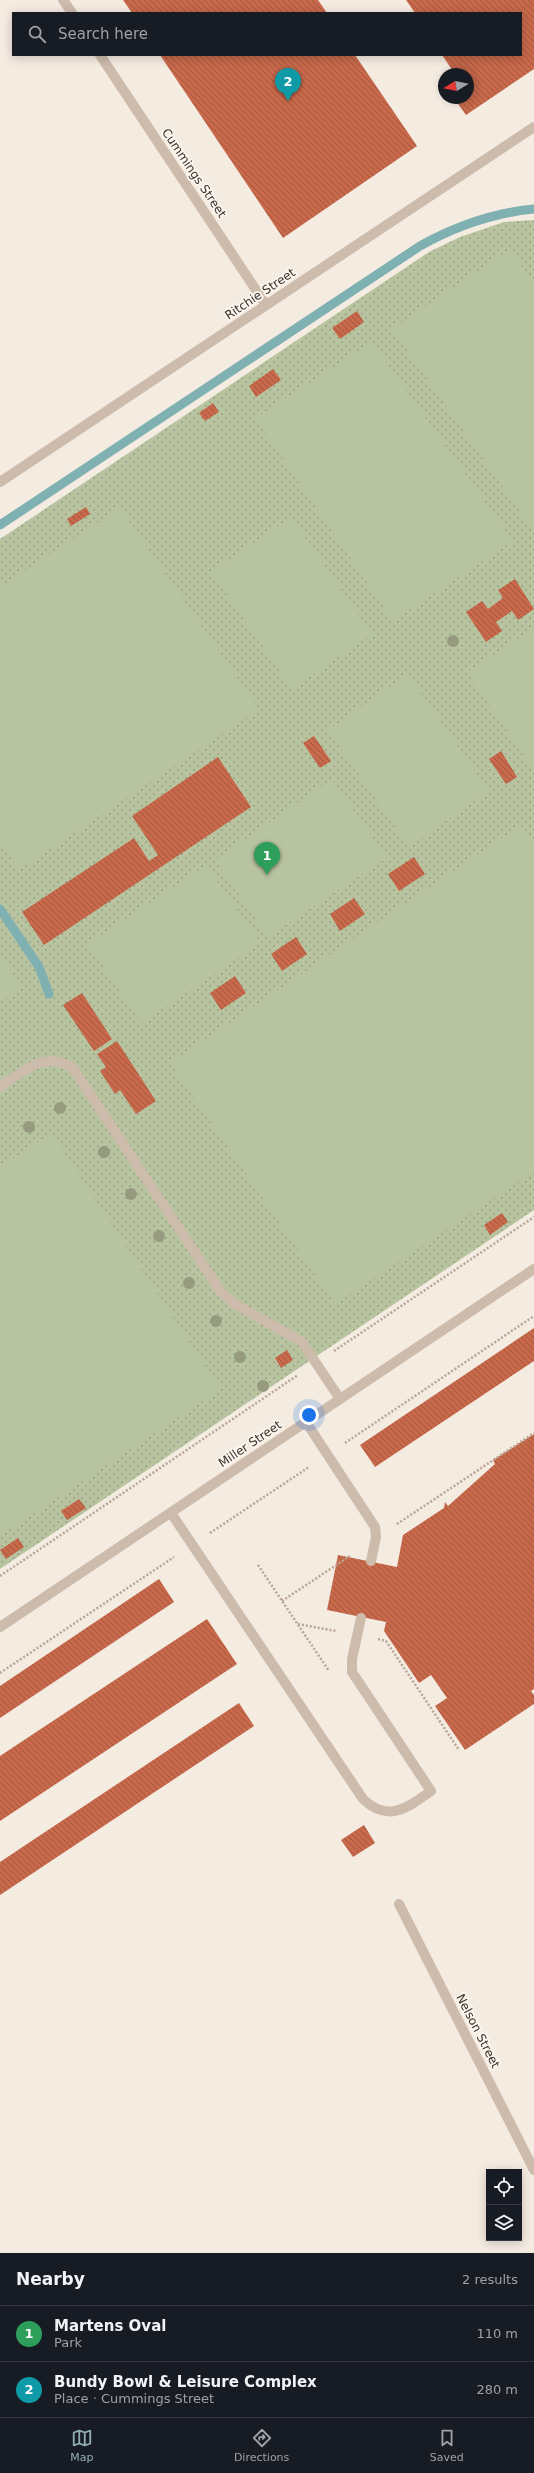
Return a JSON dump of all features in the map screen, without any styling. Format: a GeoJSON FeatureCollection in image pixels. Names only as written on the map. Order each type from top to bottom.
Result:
{"type":"FeatureCollection","features":[{"type":"Feature","properties":{"kind":"street"},"geometry":{"type":"LineString","coordinates":[[63,0],[71,12]]}},
{"type":"Feature","properties":{"kind":"street","name":"Cummings Street"},"geometry":{"type":"LineString","coordinates":[[101,56],[266,305]]}},
{"type":"Feature","properties":{"kind":"street","name":"Ritchie Street"},"geometry":{"type":"LineString","coordinates":[[0,482],[534,127]]}},
{"type":"Feature","properties":{"kind":"street"},"geometry":{"type":"LineString","coordinates":[[0,1087],[39,1062],[56,1060],[72,1067],[221,1292],[235,1304],[302,1342],[340,1399]]}},
{"type":"Feature","properties":{"kind":"street","name":"Miller Street"},"geometry":{"type":"LineString","coordinates":[[0,1627],[534,1269]]}},
{"type":"Feature","properties":{"kind":"street"},"geometry":{"type":"LineString","coordinates":[[306,1422],[373,1523],[376,1537],[371,1561]]}},
{"type":"Feature","properties":{"kind":"street"},"geometry":{"type":"LineString","coordinates":[[172,1513],[363,1798],[371,1807],[384,1811],[395,1812],[407,1808],[431,1791],[352,1672],[352,1659],[361,1618]]}},
{"type":"Feature","properties":{"kind":"street","name":"Nelson Street"},"geometry":{"type":"LineString","coordinates":[[399,1904],[534,2170]]}},
{"type":"Feature","properties":{"kind":"path"},"geometry":{"type":"LineString","coordinates":[[0,1576],[534,1217]]}},
{"type":"Feature","properties":{"kind":"path"},"geometry":{"type":"LineString","coordinates":[[0,1673],[534,1316]]}},
{"type":"Feature","properties":{"kind":"path"},"geometry":{"type":"LineString","coordinates":[[282,1600],[534,1432]]}},
{"type":"Feature","properties":{"kind":"path"},"geometry":{"type":"LineString","coordinates":[[478,1470],[484,1471]]}},
{"type":"Feature","properties":{"kind":"path"},"geometry":{"type":"LineString","coordinates":[[258,1565],[333,1676]]}},
{"type":"Feature","properties":{"kind":"path"},"geometry":{"type":"LineString","coordinates":[[386,1641],[459,1750]]}},
{"type":"Feature","properties":{"kind":"green space"},"geometry":{"type":"Polygon","coordinates":[[[534,220],[534,1210],[0,1569],[0,539],[429,252],[460,237],[504,222],[534,220]]]}},
{"type":"Feature","properties":{"kind":"green space"},"geometry":{"type":"Polygon","coordinates":[[[510,249],[534,283],[534,527],[532,529],[392,329],[510,249]]]}},
{"type":"Feature","properties":{"kind":"green space"},"geometry":{"type":"Polygon","coordinates":[[[372,342],[513,541],[393,621],[255,418],[372,342]]]}},
{"type":"Feature","properties":{"kind":"green space"},"geometry":{"type":"Polygon","coordinates":[[[120,508],[259,709],[19,870],[0,842],[0,587],[120,508]]]}},
{"type":"Feature","properties":{"kind":"green space"},"geometry":{"type":"Polygon","coordinates":[[[291,517],[372,634],[292,689],[211,572],[291,517]]]}},
{"type":"Feature","properties":{"kind":"green space"},"geometry":{"type":"Polygon","coordinates":[[[534,628],[534,771],[467,672],[534,628]]]}},
{"type":"Feature","properties":{"kind":"green space"},"geometry":{"type":"Polygon","coordinates":[[[408,674],[489,791],[409,847],[328,730],[408,674]]]}},
{"type":"Feature","properties":{"kind":"green space"},"geometry":{"type":"Polygon","coordinates":[[[332,779],[387,858],[268,937],[215,860],[332,779]]]}},
{"type":"Feature","properties":{"kind":"green space"},"geometry":{"type":"Polygon","coordinates":[[[521,825],[534,844],[534,1171],[335,1304],[170,1063],[521,825]]]}},
{"type":"Feature","properties":{"kind":"green space"},"geometry":{"type":"Polygon","coordinates":[[[206,865],[261,943],[141,1023],[88,944],[206,865]]]}},
{"type":"Feature","properties":{"kind":"green space"},"geometry":{"type":"Polygon","coordinates":[[[0,954],[22,987],[0,1002],[0,954]]]}},
{"type":"Feature","properties":{"kind":"green space"},"geometry":{"type":"Polygon","coordinates":[[[51,1133],[221,1389],[0,1536],[0,1167],[51,1133]]]}},
{"type":"Feature","properties":{"kind":"building"},"geometry":{"type":"Polygon","coordinates":[[[123,0],[318,0],[326,12],[131,12],[123,0]]]}},
{"type":"Feature","properties":{"kind":"building"},"geometry":{"type":"Polygon","coordinates":[[[406,0],[534,0],[534,69],[466,115],[458,104],[474,104],[474,68],[451,68],[443,56],[522,56],[522,12],[414,12],[406,0]]]}},
{"type":"Feature","properties":{"kind":"building"},"geometry":{"type":"Polygon","coordinates":[[[161,56],[356,56],[417,146],[283,238],[161,56]]]}},
{"type":"Feature","properties":{"kind":"building"},"geometry":{"type":"Polygon","coordinates":[[[357,311],[364,322],[340,339],[332,328],[357,311]]]}},
{"type":"Feature","properties":{"kind":"building"},"geometry":{"type":"Polygon","coordinates":[[[273,369],[281,380],[256,397],[249,386],[273,369]]]}},
{"type":"Feature","properties":{"kind":"building"},"geometry":{"type":"Polygon","coordinates":[[[213,403],[219,412],[205,421],[199,413],[213,403]]]}},
{"type":"Feature","properties":{"kind":"building"},"geometry":{"type":"Polygon","coordinates":[[[86,507],[90,514],[71,526],[67,519],[86,507]]]}},
{"type":"Feature","properties":{"kind":"building"},"geometry":{"type":"Polygon","coordinates":[[[515,579],[534,609],[518,620],[512,611],[496,622],[502,631],[486,642],[466,612],[482,601],[488,609],[503,598],[498,590],[515,579]]]}},
{"type":"Feature","properties":{"kind":"building"},"geometry":{"type":"Polygon","coordinates":[[[314,736],[331,761],[320,768],[303,743],[314,736]]]}},
{"type":"Feature","properties":{"kind":"building"},"geometry":{"type":"Polygon","coordinates":[[[501,751],[517,777],[506,784],[489,759],[501,751]]]}},
{"type":"Feature","properties":{"kind":"building"},"geometry":{"type":"Polygon","coordinates":[[[218,757],[251,807],[44,945],[22,912],[134,838],[149,861],[158,855],[132,816],[218,757]]]}},
{"type":"Feature","properties":{"kind":"building"},"geometry":{"type":"Polygon","coordinates":[[[414,857],[425,874],[399,891],[388,874],[414,857]]]}},
{"type":"Feature","properties":{"kind":"building"},"geometry":{"type":"Polygon","coordinates":[[[354,898],[365,914],[340,931],[330,914],[354,898]]]}},
{"type":"Feature","properties":{"kind":"building"},"geometry":{"type":"Polygon","coordinates":[[[296,937],[307,954],[282,971],[271,954],[296,937]]]}},
{"type":"Feature","properties":{"kind":"building"},"geometry":{"type":"Polygon","coordinates":[[[235,976],[246,993],[221,1010],[210,993],[235,976]]]}},
{"type":"Feature","properties":{"kind":"building"},"geometry":{"type":"Polygon","coordinates":[[[82,993],[112,1039],[94,1051],[63,1005],[82,993]]]}},
{"type":"Feature","properties":{"kind":"building"},"geometry":{"type":"Polygon","coordinates":[[[117,1041],[156,1101],[136,1114],[120,1090],[115,1094],[100,1071],[106,1067],[97,1054],[117,1041]]]}},
{"type":"Feature","properties":{"kind":"building"},"geometry":{"type":"Polygon","coordinates":[[[502,1213],[508,1222],[490,1235],[484,1225],[502,1213]]]}},
{"type":"Feature","properties":{"kind":"building"},"geometry":{"type":"Polygon","coordinates":[[[534,1328],[534,1361],[375,1467],[360,1445],[534,1328]]]}},
{"type":"Feature","properties":{"kind":"building"},"geometry":{"type":"Polygon","coordinates":[[[287,1350],[293,1360],[281,1368],[275,1358],[287,1350]]]}},
{"type":"Feature","properties":{"kind":"building"},"geometry":{"type":"Polygon","coordinates":[[[534,1434],[534,1689],[531,1691],[534,1695],[534,1704],[465,1750],[435,1706],[447,1698],[431,1675],[419,1683],[384,1631],[386,1622],[327,1610],[338,1555],[397,1567],[403,1535],[444,1508],[445,1502],[448,1506],[495,1464],[493,1460],[534,1434]]]}},
{"type":"Feature","properties":{"kind":"building"},"geometry":{"type":"Polygon","coordinates":[[[79,1499],[86,1508],[67,1520],[61,1511],[79,1499]]]}},
{"type":"Feature","properties":{"kind":"building"},"geometry":{"type":"Polygon","coordinates":[[[18,1538],[24,1547],[6,1559],[0,1550],[18,1538]]]}},
{"type":"Feature","properties":{"kind":"building"},"geometry":{"type":"Polygon","coordinates":[[[159,1579],[174,1602],[0,1718],[0,1686],[159,1579]]]}},
{"type":"Feature","properties":{"kind":"building"},"geometry":{"type":"Polygon","coordinates":[[[207,1619],[237,1664],[0,1821],[0,1756],[207,1619]]]}},
{"type":"Feature","properties":{"kind":"building"},"geometry":{"type":"Polygon","coordinates":[[[239,1703],[254,1726],[0,1895],[0,1862],[239,1703]]]}},
{"type":"Feature","properties":{"kind":"building"},"geometry":{"type":"Polygon","coordinates":[[[364,1825],[375,1843],[353,1857],[341,1840],[364,1825]]]}},
{"type":"Feature","properties":{"kind":"waterway"},"geometry":{"type":"LineString","coordinates":[[0,525],[420,246],[447,232],[489,217],[534,209]]}},
{"type":"Feature","properties":{"kind":"waterway"},"geometry":{"type":"LineString","coordinates":[[0,909],[39,967],[49,994]]}},
{"type":"Feature","properties":{"kind":"place","name":"Bundy Bowl & Leisure Complex"},"geometry":{"type":"Point","coordinates":[288,101]}},
{"type":"Feature","properties":{"kind":"place","name":"Martens Oval"},"geometry":{"type":"Point","coordinates":[267,875]}}]}
